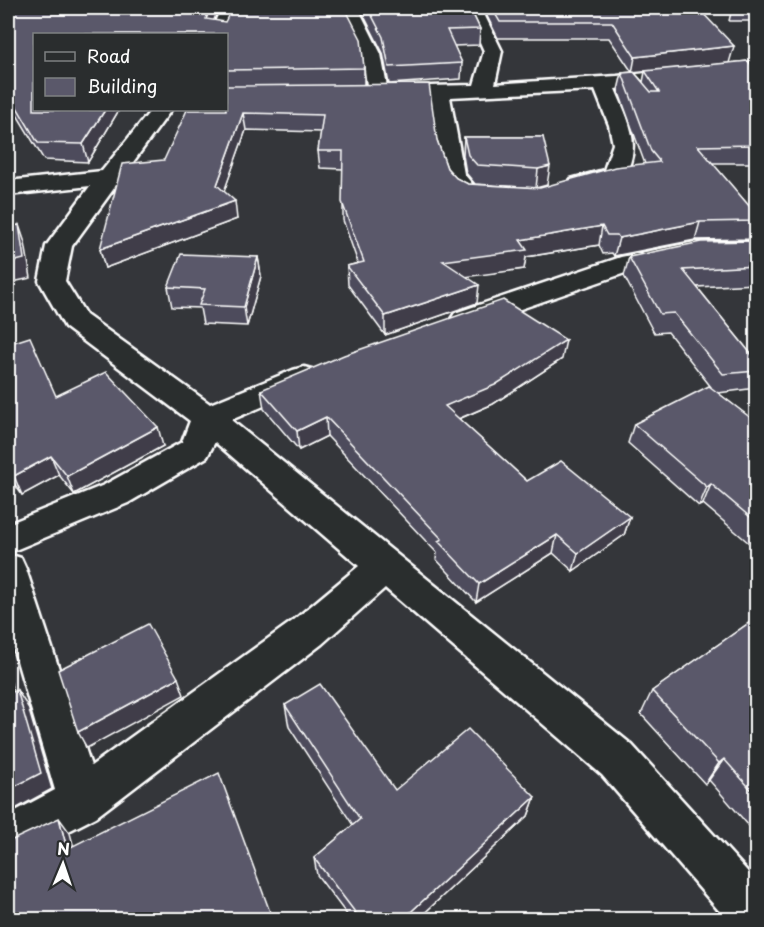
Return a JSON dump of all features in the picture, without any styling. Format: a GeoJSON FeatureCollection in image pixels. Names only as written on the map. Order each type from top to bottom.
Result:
{"type":"FeatureCollection","features":[{"type":"Feature","properties":{"kind":"street"},"geometry":{"type":"LineString","coordinates":[[219,33],[229,8]]}},
{"type":"Feature","properties":{"kind":"street"},"geometry":{"type":"LineString","coordinates":[[349,8],[372,54],[378,93]]}},
{"type":"Feature","properties":{"kind":"street"},"geometry":{"type":"LineString","coordinates":[[473,8],[493,51],[483,90]]}},
{"type":"Feature","properties":{"kind":"street"},"geometry":{"type":"LineString","coordinates":[[354,93],[439,92],[603,84],[756,68]]}},
{"type":"Feature","properties":{"kind":"street"},"geometry":{"type":"LineString","coordinates":[[559,190],[614,174],[624,144],[620,125],[603,84]]}},
{"type":"Feature","properties":{"kind":"street"},"geometry":{"type":"LineString","coordinates":[[439,92],[453,175],[467,193],[514,196]]}},
{"type":"Feature","properties":{"kind":"street"},"geometry":{"type":"LineString","coordinates":[[160,111],[60,246],[52,281],[75,321],[207,418],[617,760],[756,916]]}},
{"type":"Feature","properties":{"kind":"street"},"geometry":{"type":"LineString","coordinates":[[8,188],[109,177]]}},
{"type":"Feature","properties":{"kind":"street"},"geometry":{"type":"LineString","coordinates":[[435,329],[621,265],[695,250],[756,249]]}},
{"type":"Feature","properties":{"kind":"street"},"geometry":{"type":"LineString","coordinates":[[8,538],[116,494],[196,448],[207,418],[323,369]]}},
{"type":"Feature","properties":{"kind":"street"},"geometry":{"type":"LineString","coordinates":[[8,838],[80,801],[308,632],[385,566]]}},
{"type":"Feature","properties":{"kind":"street"},"geometry":{"type":"LineString","coordinates":[[8,569],[80,801]]}},
{"type":"Feature","properties":{"kind":"building"},"geometry":{"type":"Polygon","coordinates":[[[8,8],[210,8],[206,19],[225,22],[232,8],[345,8],[361,39],[364,68],[228,70],[228,33],[33,33],[33,111],[104,111],[83,144],[38,143],[8,92],[8,8]]]}},
{"type":"Feature","properties":{"kind":"building"},"geometry":{"type":"Polygon","coordinates":[[[368,8],[470,8],[480,29],[447,30],[462,63],[389,67],[383,37],[368,8]]]}},
{"type":"Feature","properties":{"kind":"building"},"geometry":{"type":"Polygon","coordinates":[[[492,8],[698,8],[734,46],[635,57],[612,22],[500,22],[492,8]]]}},
{"type":"Feature","properties":{"kind":"building"},"geometry":{"type":"Polygon","coordinates":[[[748,61],[756,71],[756,145],[698,146],[756,214],[756,221],[700,222],[619,238],[617,235],[607,235],[602,226],[520,240],[527,250],[443,261],[479,285],[385,316],[347,266],[364,262],[342,202],[343,151],[318,151],[323,115],[243,113],[217,185],[235,201],[100,249],[122,164],[164,160],[187,111],[228,111],[228,86],[429,84],[437,140],[447,168],[456,178],[468,184],[540,188],[615,167],[660,162],[651,151],[622,73],[634,72],[651,92],[659,92],[645,71],[748,61]]]}},
{"type":"Feature","properties":{"kind":"building"},"geometry":{"type":"Polygon","coordinates":[[[464,137],[543,137],[550,166],[538,169],[477,165],[468,155],[464,137]]]}},
{"type":"Feature","properties":{"kind":"building"},"geometry":{"type":"Polygon","coordinates":[[[19,225],[24,259],[8,263],[8,227],[19,225]]]}},
{"type":"Feature","properties":{"kind":"building"},"geometry":{"type":"Polygon","coordinates":[[[756,241],[756,266],[683,270],[756,360],[756,371],[723,374],[674,313],[660,314],[629,257],[701,242],[756,241]]]}},
{"type":"Feature","properties":{"kind":"building"},"geometry":{"type":"Polygon","coordinates":[[[181,254],[258,257],[244,307],[199,305],[205,289],[168,287],[181,254]]]}},
{"type":"Feature","properties":{"kind":"building"},"geometry":{"type":"Polygon","coordinates":[[[503,300],[566,340],[495,385],[445,406],[527,481],[561,461],[630,517],[578,553],[557,535],[479,584],[438,541],[442,539],[326,417],[297,431],[261,390],[344,355],[503,300]]]}},
{"type":"Feature","properties":{"kind":"building"},"geometry":{"type":"Polygon","coordinates":[[[30,337],[56,396],[106,372],[158,427],[67,476],[51,456],[14,476],[8,468],[8,344],[30,337]]]}},
{"type":"Feature","properties":{"kind":"building"},"geometry":{"type":"Polygon","coordinates":[[[709,386],[756,422],[756,522],[711,484],[707,487],[634,424],[709,386]]]}},
{"type":"Feature","properties":{"kind":"building"},"geometry":{"type":"Polygon","coordinates":[[[756,618],[756,795],[724,759],[719,763],[652,691],[756,618]]]}},
{"type":"Feature","properties":{"kind":"building"},"geometry":{"type":"Polygon","coordinates":[[[148,624],[178,678],[78,732],[58,670],[148,624]]]}},
{"type":"Feature","properties":{"kind":"building"},"geometry":{"type":"Polygon","coordinates":[[[320,684],[395,790],[468,729],[535,797],[402,920],[361,920],[314,858],[360,819],[285,705],[320,684]]]}},
{"type":"Feature","properties":{"kind":"building"},"geometry":{"type":"Polygon","coordinates":[[[17,690],[41,773],[8,790],[8,694],[17,690]]]}},
{"type":"Feature","properties":{"kind":"building"},"geometry":{"type":"Polygon","coordinates":[[[219,773],[273,920],[8,920],[8,842],[59,818],[67,849],[219,773]]]}}]}
